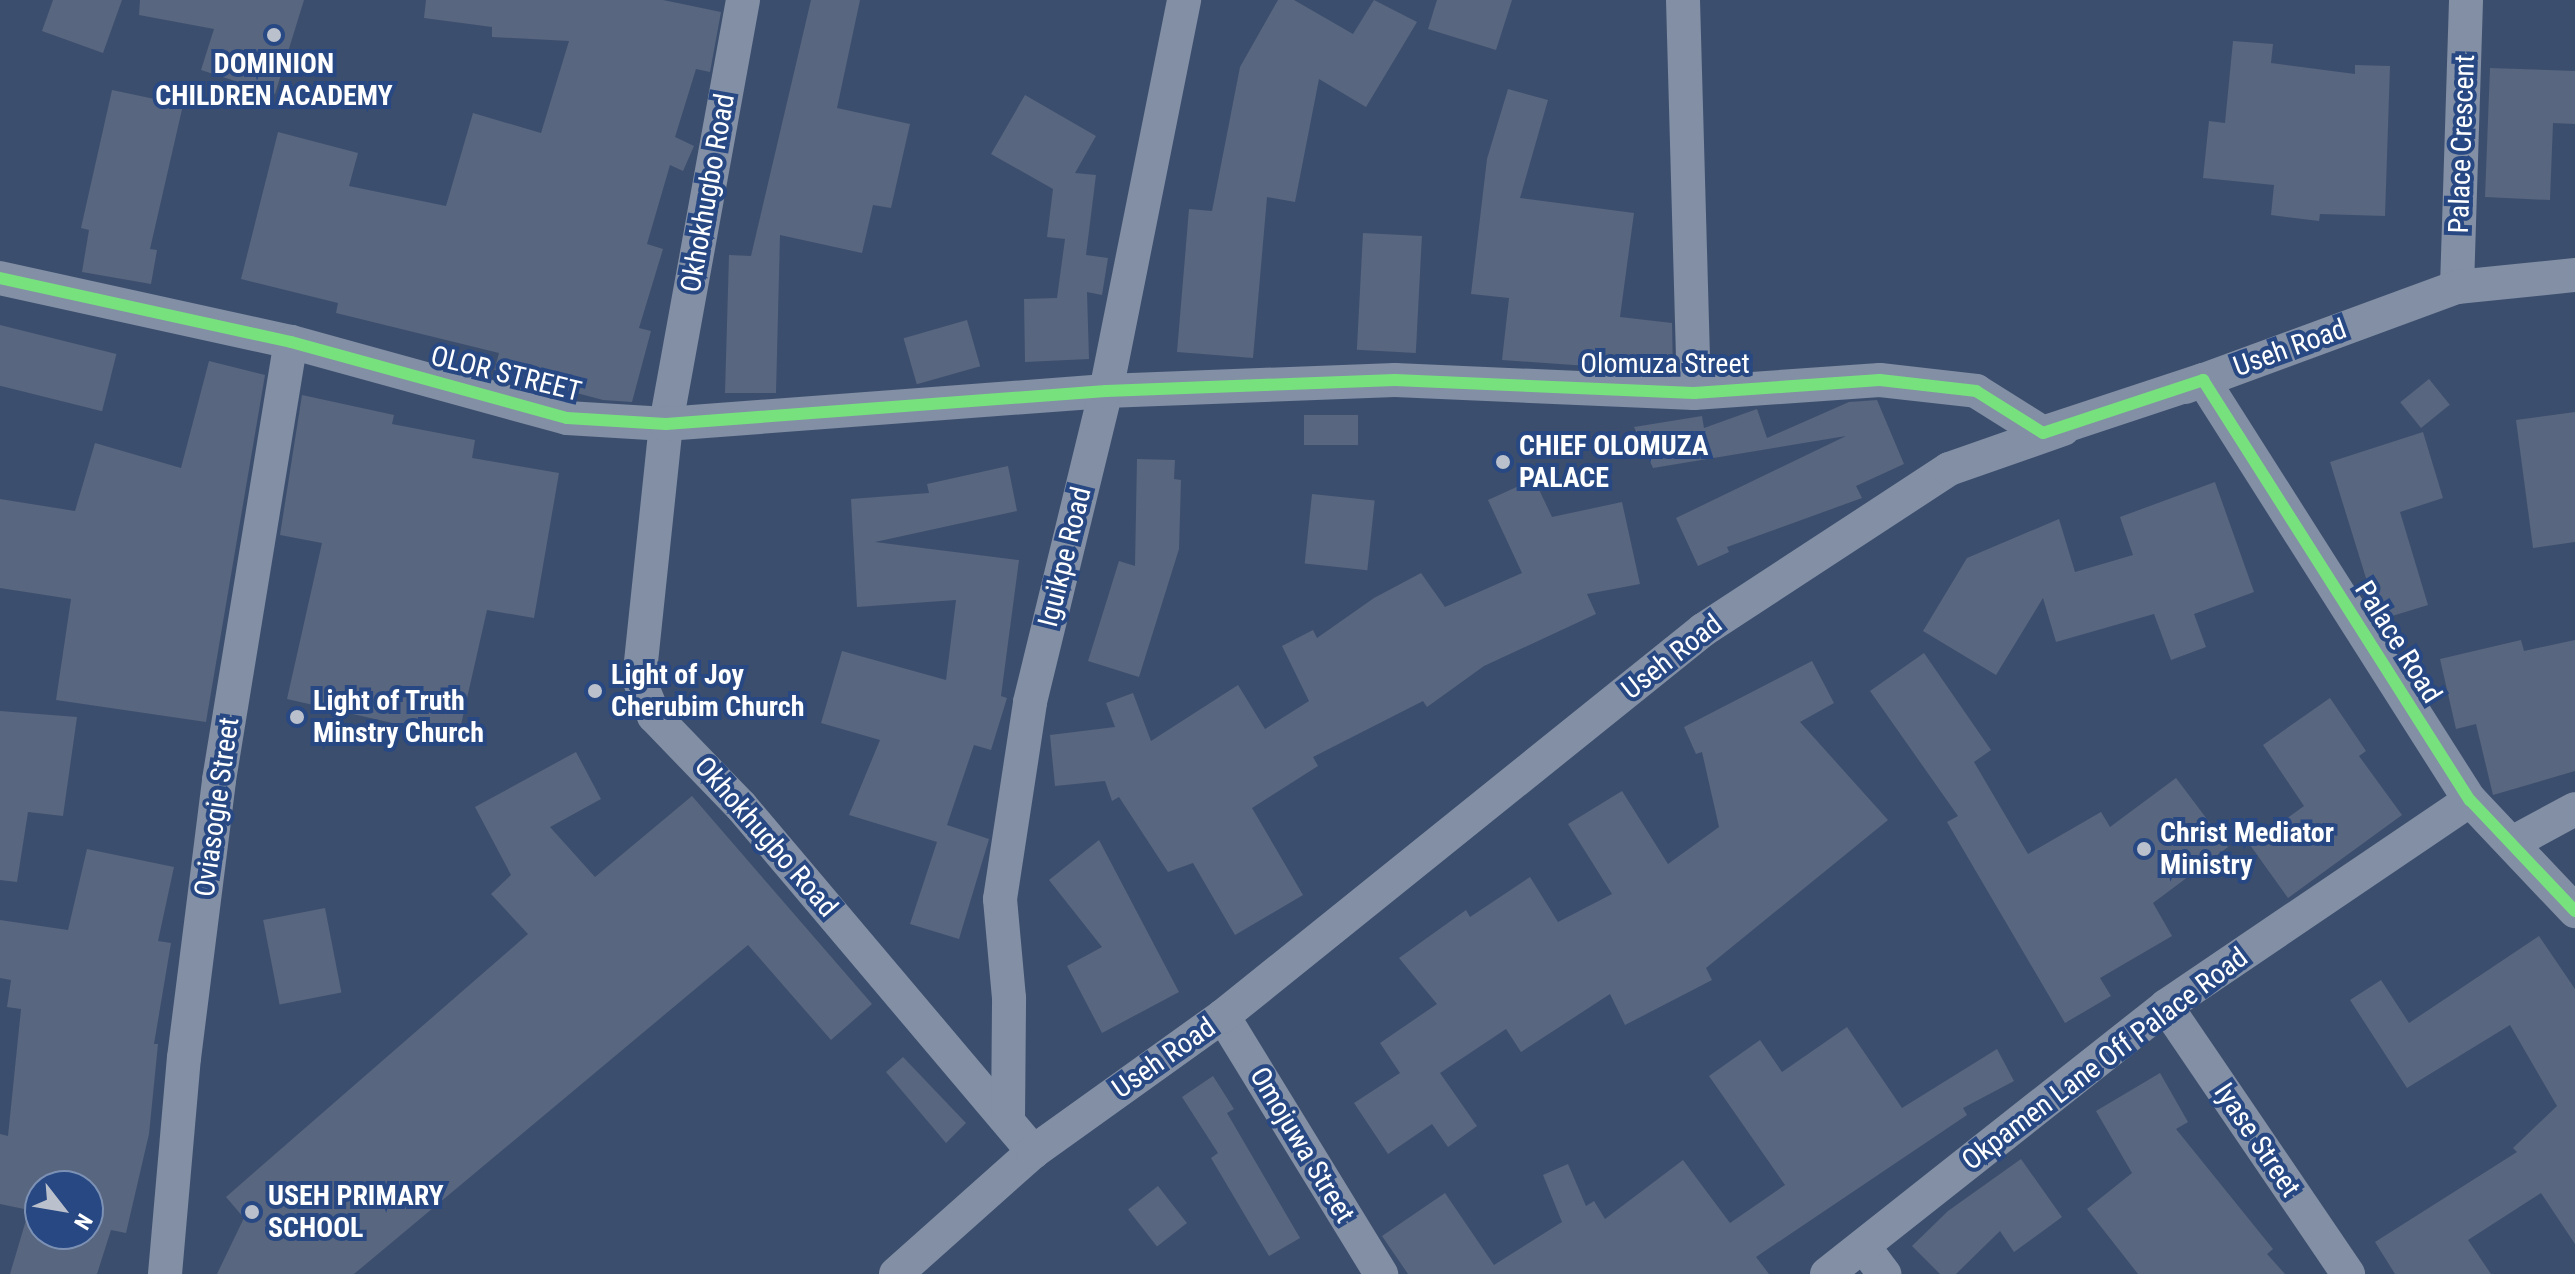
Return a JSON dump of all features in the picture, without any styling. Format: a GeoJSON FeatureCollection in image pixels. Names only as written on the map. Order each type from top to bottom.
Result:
{"type":"FeatureCollection","features":[{"type":"Feature","properties":{"kind":"street","name":"Okhokhugbo Road"},"geometry":{"type":"LineString","coordinates":[[743,0],[666,424],[639,679],[654,716],[741,806],[1033,1152]]}},
{"type":"Feature","properties":{"kind":"street","name":"Iguikpe Road"},"geometry":{"type":"LineString","coordinates":[[1008,1120],[1009,998],[1000,899],[1030,702],[1106,391],[1184,0]]}},
{"type":"Feature","properties":{"kind":"street"},"geometry":{"type":"LineString","coordinates":[[1683,0],[1694,393]]}},
{"type":"Feature","properties":{"kind":"street","name":"Palace Crescent"},"geometry":{"type":"LineString","coordinates":[[2457,287],[2466,0]]}},
{"type":"Feature","properties":{"kind":"street","name":"Useh Road"},"geometry":{"type":"LineString","coordinates":[[896,1274],[1033,1152],[1223,1016],[1703,630],[1949,469],[2457,287],[2575,275]]}},
{"type":"Feature","properties":{"kind":"street","name":"OLOR STREET"},"geometry":{"type":"LineString","coordinates":[[0,278],[291,342],[567,418],[666,424],[1106,391]]}},
{"type":"Feature","properties":{"kind":"street","name":"Oviasogie Street"},"geometry":{"type":"LineString","coordinates":[[165,1274],[184,1058],[219,780],[291,342]]}},
{"type":"Feature","properties":{"kind":"street","name":"Olomuza Street"},"geometry":{"type":"LineString","coordinates":[[1106,391],[1395,380],[1694,393],[1880,380],[1976,391],[2043,433],[2203,380]]}},
{"type":"Feature","properties":{"kind":"street","name":"Palace Road"},"geometry":{"type":"LineString","coordinates":[[2203,380],[2470,800],[2514,842],[2575,911]]}},
{"type":"Feature","properties":{"kind":"street","name":"Okpamen Lane Off Palace Road"},"geometry":{"type":"LineString","coordinates":[[1827,1274],[2166,1006],[2470,800]]}},
{"type":"Feature","properties":{"kind":"street"},"geometry":{"type":"LineString","coordinates":[[2514,842],[2575,809]]}},
{"type":"Feature","properties":{"kind":"street","name":"Iyase Street"},"geometry":{"type":"LineString","coordinates":[[2166,1006],[2348,1274]]}},
{"type":"Feature","properties":{"kind":"street","name":"Omojuwa Street"},"geometry":{"type":"LineString","coordinates":[[1223,1016],[1381,1274]]}},
{"type":"Feature","properties":{"kind":"street"},"geometry":{"type":"LineString","coordinates":[[1864,1247],[1884,1274]]}},
{"type":"Feature","properties":{"kind":"building"},"geometry":{"type":"Polygon","coordinates":[[[53,0],[122,0],[103,53],[42,31],[53,0]]]}},
{"type":"Feature","properties":{"kind":"building"},"geometry":{"type":"Polygon","coordinates":[[[140,0],[304,0],[275,94],[201,70],[214,29],[139,15],[140,0]]]}},
{"type":"Feature","properties":{"kind":"building"},"geometry":{"type":"Polygon","coordinates":[[[426,0],[663,0],[721,12],[710,72],[696,69],[675,137],[694,146],[683,171],[670,165],[647,244],[663,249],[639,328],[651,331],[632,402],[603,400],[494,371],[499,353],[336,313],[338,303],[241,279],[278,132],[358,153],[349,186],[446,206],[473,113],[541,133],[569,41],[492,37],[492,27],[424,18],[426,0]]]}},
{"type":"Feature","properties":{"kind":"building"},"geometry":{"type":"Polygon","coordinates":[[[811,0],[860,0],[837,108],[910,124],[891,208],[873,205],[862,253],[780,235],[776,393],[725,393],[729,255],[751,256],[811,0]]]}},
{"type":"Feature","properties":{"kind":"building"},"geometry":{"type":"Polygon","coordinates":[[[1278,0],[1294,0],[1353,34],[1374,0],[1417,22],[1366,107],[1319,79],[1295,202],[1267,197],[1253,358],[1177,352],[1189,209],[1212,211],[1240,67],[1278,0]]]}},
{"type":"Feature","properties":{"kind":"building"},"geometry":{"type":"Polygon","coordinates":[[[1437,0],[1512,0],[1496,50],[1428,29],[1437,0]]]}},
{"type":"Feature","properties":{"kind":"building"},"geometry":{"type":"Polygon","coordinates":[[[2233,41],[2273,44],[2271,63],[2355,74],[2355,65],[2390,66],[2385,216],[2320,214],[2319,221],[2271,215],[2274,185],[2203,178],[2209,121],[2225,123],[2233,41]]]}},
{"type":"Feature","properties":{"kind":"building"},"geometry":{"type":"Polygon","coordinates":[[[2490,68],[2575,71],[2575,124],[2553,123],[2550,200],[2485,197],[2490,68]]]}},
{"type":"Feature","properties":{"kind":"building"},"geometry":{"type":"Polygon","coordinates":[[[1508,89],[1548,100],[1520,198],[1634,213],[1620,317],[1672,323],[1673,372],[1502,360],[1509,298],[1471,294],[1487,159],[1508,89]]]}},
{"type":"Feature","properties":{"kind":"building"},"geometry":{"type":"Polygon","coordinates":[[[112,90],[183,105],[150,249],[157,250],[151,284],[82,272],[89,230],[81,228],[112,90]]]}},
{"type":"Feature","properties":{"kind":"building"},"geometry":{"type":"Polygon","coordinates":[[[1025,95],[1096,136],[1075,173],[1096,175],[1086,255],[1108,258],[1102,295],[1087,292],[1089,359],[1025,362],[1024,299],[1057,298],[1065,239],[1047,237],[1053,189],[991,154],[1025,95]]]}},
{"type":"Feature","properties":{"kind":"building"},"geometry":{"type":"Polygon","coordinates":[[[1363,233],[1422,236],[1416,353],[1357,350],[1363,233]]]}},
{"type":"Feature","properties":{"kind":"building"},"geometry":{"type":"Polygon","coordinates":[[[967,320],[980,366],[917,384],[904,338],[967,320]]]}},
{"type":"Feature","properties":{"kind":"building"},"geometry":{"type":"Polygon","coordinates":[[[0,325],[116,354],[102,411],[0,386],[0,325]]]}},
{"type":"Feature","properties":{"kind":"building"},"geometry":{"type":"Polygon","coordinates":[[[209,361],[265,375],[206,722],[56,700],[71,599],[0,588],[0,499],[75,511],[95,443],[181,468],[209,361]]]}},
{"type":"Feature","properties":{"kind":"building"},"geometry":{"type":"Polygon","coordinates":[[[2429,379],[2450,405],[2421,428],[2400,402],[2429,379]]]}},
{"type":"Feature","properties":{"kind":"building"},"geometry":{"type":"Polygon","coordinates":[[[302,395],[394,415],[392,424],[475,440],[472,458],[559,473],[534,618],[487,610],[458,738],[287,699],[322,543],[280,535],[302,395]]]}},
{"type":"Feature","properties":{"kind":"building"},"geometry":{"type":"Polygon","coordinates":[[[1877,400],[1904,464],[1856,486],[1862,498],[1727,547],[1729,552],[1698,566],[1676,518],[1846,436],[1653,468],[1634,427],[1702,416],[1704,428],[1757,409],[1767,438],[1849,402],[1877,400]]]}},
{"type":"Feature","properties":{"kind":"building"},"geometry":{"type":"Polygon","coordinates":[[[2575,412],[2575,542],[2533,548],[2516,420],[2575,412]]]}},
{"type":"Feature","properties":{"kind":"building"},"geometry":{"type":"Polygon","coordinates":[[[1304,415],[1358,415],[1358,445],[1304,445],[1304,415]]]}},
{"type":"Feature","properties":{"kind":"building"},"geometry":{"type":"Polygon","coordinates":[[[2423,432],[2443,498],[2400,512],[2428,605],[2379,620],[2330,462],[2423,432]]]}},
{"type":"Feature","properties":{"kind":"building"},"geometry":{"type":"Polygon","coordinates":[[[1137,459],[1175,460],[1174,479],[1181,480],[1179,549],[1139,677],[1088,661],[1119,561],[1135,566],[1137,459]]]}},
{"type":"Feature","properties":{"kind":"building"},"geometry":{"type":"Polygon","coordinates":[[[1008,466],[1017,511],[875,542],[1019,560],[1001,696],[1007,698],[991,750],[974,745],[947,825],[989,839],[959,939],[910,924],[937,842],[849,815],[880,740],[821,723],[842,651],[946,680],[956,600],[857,607],[851,499],[929,493],[927,484],[1008,466]]]}},
{"type":"Feature","properties":{"kind":"building"},"geometry":{"type":"Polygon","coordinates":[[[1534,479],[1552,517],[1622,502],[1640,584],[1587,594],[1596,614],[1484,666],[1427,707],[1423,701],[1313,757],[1318,766],[1252,808],[1303,895],[1235,935],[1193,863],[1168,872],[1119,797],[1112,801],[1105,781],[1055,786],[1050,735],[1115,727],[1106,703],[1133,693],[1151,741],[1238,685],[1265,729],[1309,701],[1282,646],[1313,630],[1317,638],[1374,598],[1421,573],[1445,607],[1522,573],[1488,500],[1534,479]]]}},
{"type":"Feature","properties":{"kind":"building"},"geometry":{"type":"Polygon","coordinates":[[[2215,482],[2254,592],[2194,614],[2206,647],[2171,660],[2154,614],[2056,642],[2043,598],[1996,675],[1923,631],[1967,558],[2059,519],[2075,572],[2133,555],[2120,517],[2215,482]]]}},
{"type":"Feature","properties":{"kind":"building"},"geometry":{"type":"Polygon","coordinates":[[[1312,494],[1375,501],[1367,570],[1305,564],[1312,494]]]}},
{"type":"Feature","properties":{"kind":"building"},"geometry":{"type":"Polygon","coordinates":[[[2521,640],[2524,651],[2575,640],[2575,771],[2493,795],[2476,724],[2456,729],[2440,659],[2521,640]]]}},
{"type":"Feature","properties":{"kind":"building"},"geometry":{"type":"Polygon","coordinates":[[[1924,653],[1991,750],[1974,762],[2028,854],[2101,812],[2110,827],[2176,778],[2228,847],[2153,903],[2172,936],[2100,978],[2111,996],[2065,1023],[1947,822],[1958,816],[1870,691],[1924,653]]]}},
{"type":"Feature","properties":{"kind":"building"},"geometry":{"type":"Polygon","coordinates":[[[1812,661],[1834,703],[1800,722],[1888,820],[1706,968],[1712,980],[1625,1025],[1610,994],[1521,1052],[1506,1029],[1440,1073],[1477,1126],[1448,1147],[1432,1124],[1388,1154],[1354,1103],[1400,1073],[1380,1043],[1437,1004],[1399,958],[1466,910],[1470,917],[1530,877],[1558,922],[1612,894],[1568,824],[1622,791],[1668,864],[1719,827],[1702,752],[1696,754],[1684,727],[1812,661]]]}},
{"type":"Feature","properties":{"kind":"building"},"geometry":{"type":"Polygon","coordinates":[[[2330,698],[2366,751],[2359,756],[2402,815],[2288,898],[2250,845],[2304,806],[2263,745],[2330,698]]]}},
{"type":"Feature","properties":{"kind":"building"},"geometry":{"type":"Polygon","coordinates":[[[0,711],[77,717],[63,816],[28,812],[17,882],[0,880],[0,711]]]}},
{"type":"Feature","properties":{"kind":"building"},"geometry":{"type":"Polygon","coordinates":[[[576,752],[601,799],[550,827],[595,877],[692,796],[872,1004],[831,1040],[748,945],[354,1274],[217,1274],[244,1218],[226,1197],[528,934],[491,894],[511,875],[475,807],[576,752]]]}},
{"type":"Feature","properties":{"kind":"building"},"geometry":{"type":"Polygon","coordinates":[[[1099,840],[1179,992],[1102,1033],[1067,966],[1102,947],[1049,880],[1099,840]]]}},
{"type":"Feature","properties":{"kind":"building"},"geometry":{"type":"Polygon","coordinates":[[[87,849],[174,867],[158,941],[171,943],[154,1044],[158,1044],[149,1134],[126,1233],[111,1230],[97,1274],[10,1274],[24,1227],[24,1250],[104,1250],[104,1170],[24,1170],[24,1209],[0,1204],[0,1134],[8,1136],[21,1009],[7,1007],[11,980],[0,978],[0,920],[68,930],[87,849]]]}},
{"type":"Feature","properties":{"kind":"building"},"geometry":{"type":"Polygon","coordinates":[[[325,908],[341,992],[280,1004],[263,920],[325,908]]]}},
{"type":"Feature","properties":{"kind":"building"},"geometry":{"type":"Polygon","coordinates":[[[2539,936],[2575,989],[2575,1244],[2541,1193],[2468,1240],[2491,1274],[2395,1274],[2375,1242],[2517,1152],[2513,1148],[2557,1106],[2510,1025],[2407,1088],[2350,1000],[2381,980],[2409,1023],[2539,936]]]}},
{"type":"Feature","properties":{"kind":"building"},"geometry":{"type":"Polygon","coordinates":[[[1847,1027],[1902,1108],[1997,1049],[2014,1081],[1963,1108],[1967,1115],[1756,1257],[1769,1274],[1408,1274],[1382,1236],[1445,1193],[1494,1265],[1562,1222],[1543,1175],[1568,1164],[1586,1206],[1594,1201],[1605,1219],[1683,1160],[1730,1223],[1785,1185],[1709,1076],[1760,1040],[1782,1072],[1847,1027]]]}},
{"type":"Feature","properties":{"kind":"building"},"geometry":{"type":"Polygon","coordinates":[[[903,1057],[966,1123],[946,1143],[886,1072],[903,1057]]]}},
{"type":"Feature","properties":{"kind":"building"},"geometry":{"type":"Polygon","coordinates":[[[2160,1073],[2188,1122],[2176,1129],[2273,1249],[2267,1254],[2285,1274],[2138,1274],[2087,1209],[2132,1173],[2096,1111],[2160,1073]]]}},
{"type":"Feature","properties":{"kind":"building"},"geometry":{"type":"Polygon","coordinates":[[[1213,1076],[1234,1109],[1227,1113],[1300,1238],[1269,1256],[1211,1158],[1218,1153],[1182,1097],[1213,1076]]]}},
{"type":"Feature","properties":{"kind":"building"},"geometry":{"type":"Polygon","coordinates":[[[2021,1159],[2062,1217],[2014,1252],[2000,1231],[1956,1274],[1940,1274],[1912,1246],[1948,1211],[2021,1159]]]}},
{"type":"Feature","properties":{"kind":"building"},"geometry":{"type":"Polygon","coordinates":[[[1158,1186],[1187,1223],[1157,1246],[1128,1209],[1158,1186]]]}},
{"type":"Feature","properties":{"kind":"cycle path"},"geometry":{"type":"LineString","coordinates":[[0,278],[291,342],[567,418],[666,424],[1106,391],[1395,380],[1694,393],[1880,380],[1976,391],[2043,433],[2203,380],[2470,800],[2575,911]]}},
{"type":"Feature","properties":{"kind":"place","name":"DOMINION CHILDREN ACADEMY"},"geometry":{"type":"Point","coordinates":[274,35]}},
{"type":"Feature","properties":{"kind":"place","name":"CHIEF OLOMUZA PALACE"},"geometry":{"type":"Point","coordinates":[1503,462]}},
{"type":"Feature","properties":{"kind":"place","name":"Light of Joy Cherubim Church"},"geometry":{"type":"Point","coordinates":[595,691]}},
{"type":"Feature","properties":{"kind":"place","name":"Light of Truth Minstry Church"},"geometry":{"type":"Point","coordinates":[297,717]}},
{"type":"Feature","properties":{"kind":"place","name":"Christ Mediator Ministry"},"geometry":{"type":"Point","coordinates":[2144,849]}},
{"type":"Feature","properties":{"kind":"place","name":"USEH PRIMARY SCHOOL"},"geometry":{"type":"Point","coordinates":[252,1212]}}]}
